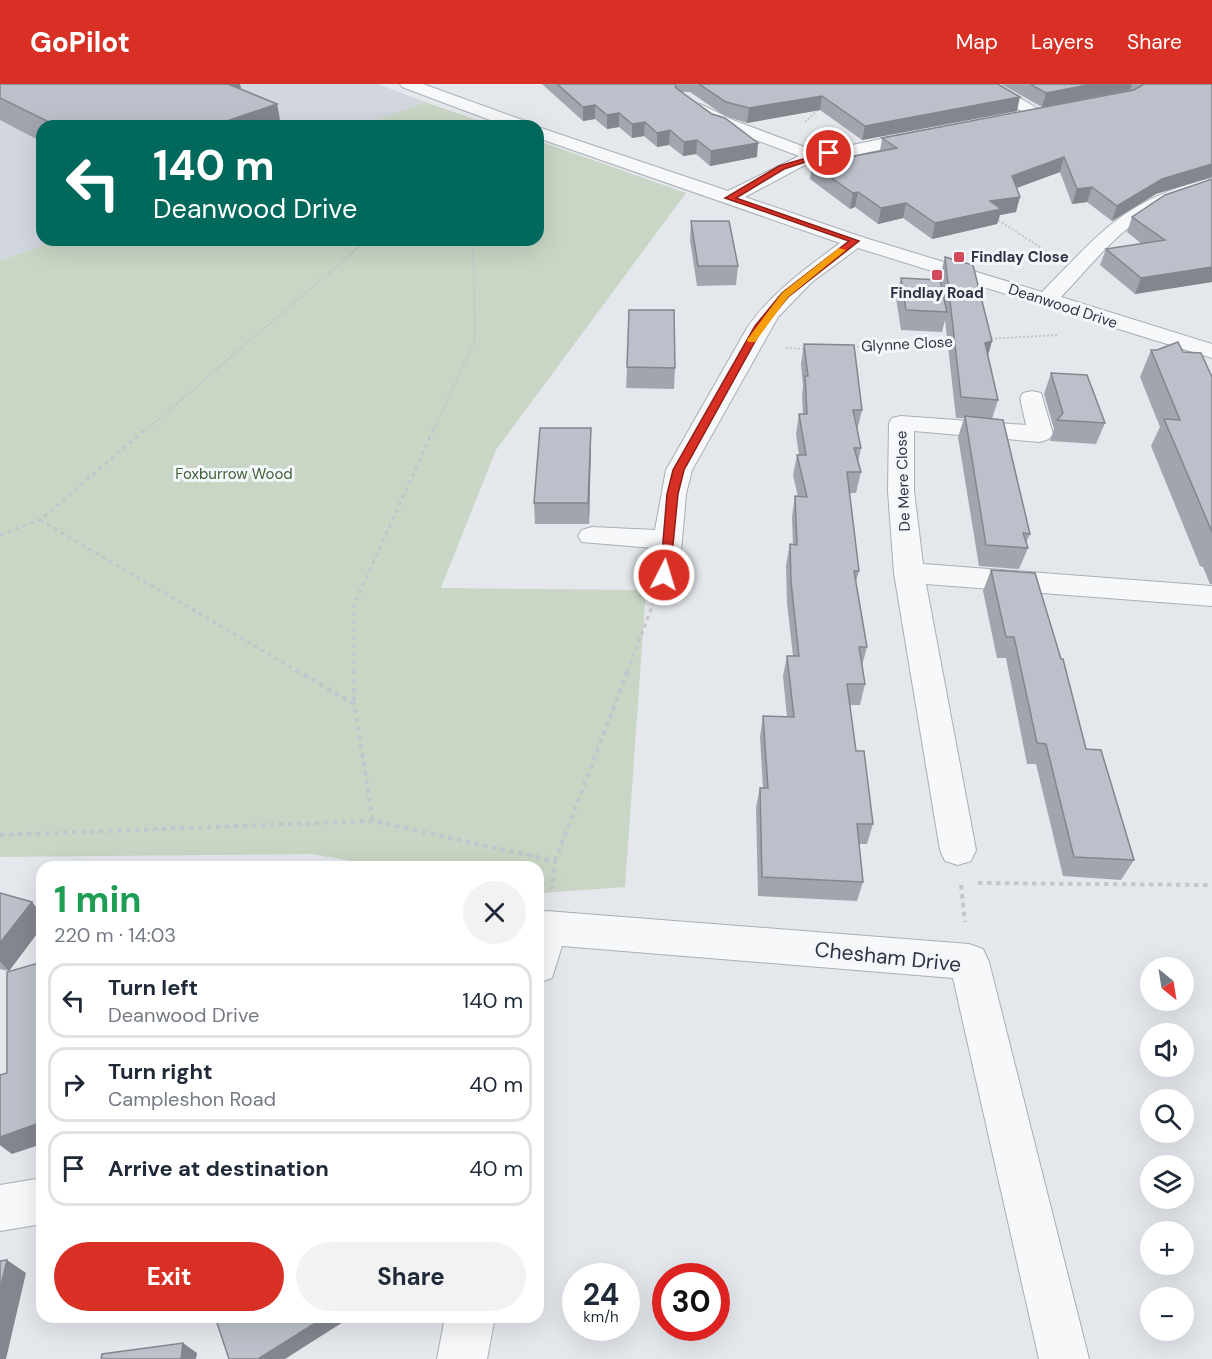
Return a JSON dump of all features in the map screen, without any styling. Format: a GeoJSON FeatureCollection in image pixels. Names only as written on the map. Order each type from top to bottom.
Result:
{"type":"FeatureCollection","features":[{"type":"Feature","properties":{"kind":"street"},"geometry":{"type":"LineString","coordinates":[[408,84],[506,120]]}},
{"type":"Feature","properties":{"kind":"street"},"geometry":{"type":"LineString","coordinates":[[984,84],[1039,114]]}},
{"type":"Feature","properties":{"kind":"street"},"geometry":{"type":"LineString","coordinates":[[683,97],[718,122],[783,141],[814,157]]}},
{"type":"Feature","properties":{"kind":"street"},"geometry":{"type":"LineString","coordinates":[[1016,118],[1061,109]]}},
{"type":"Feature","properties":{"kind":"street"},"geometry":{"type":"LineString","coordinates":[[729,198],[782,167],[814,157],[947,131]]}},
{"type":"Feature","properties":{"kind":"street","name":"Deanwood Drive"},"geometry":{"type":"LineString","coordinates":[[544,134],[855,241],[1212,351]]}},
{"type":"Feature","properties":{"kind":"street"},"geometry":{"type":"LineString","coordinates":[[1046,300],[1140,210],[1172,196],[1212,184]]}},
{"type":"Feature","properties":{"kind":"street"},"geometry":{"type":"LineString","coordinates":[[664,575],[673,494],[679,470],[758,328],[785,295],[855,241]]}},
{"type":"Feature","properties":{"kind":"street","name":"De Mere Close"},"geometry":{"type":"LineString","coordinates":[[958,850],[909,573],[901,492],[901,423],[1041,434],[1032,398]]}},
{"type":"Feature","properties":{"kind":"street"},"geometry":{"type":"LineString","coordinates":[[592,536],[668,540]]}},
{"type":"Feature","properties":{"kind":"street"},"geometry":{"type":"LineString","coordinates":[[909,573],[1212,596]]}},
{"type":"Feature","properties":{"kind":"street","name":"Chesham Drive"},"geometry":{"type":"LineString","coordinates":[[544,947],[969,962],[1064,1359]]}},
{"type":"Feature","properties":{"kind":"street"},"geometry":{"type":"LineString","coordinates":[[0,1208],[36,1202]]}},
{"type":"Feature","properties":{"kind":"street"},"geometry":{"type":"LineString","coordinates":[[462,1359],[469,1323]]}},
{"type":"Feature","properties":{"kind":"path"},"geometry":{"type":"LineString","coordinates":[[783,141],[823,105]]}},
{"type":"Feature","properties":{"kind":"path"},"geometry":{"type":"LineString","coordinates":[[987,213],[1076,270]]}},
{"type":"Feature","properties":{"kind":"path"},"geometry":{"type":"LineString","coordinates":[[0,535],[40,520],[360,246]]}},
{"type":"Feature","properties":{"kind":"path"},"geometry":{"type":"LineString","coordinates":[[373,821],[354,704],[354,605],[475,339],[473,246]]}},
{"type":"Feature","properties":{"kind":"path","name":"Glynne Close"},"geometry":{"type":"LineString","coordinates":[[977,339],[1058,335]]}},
{"type":"Feature","properties":{"kind":"path","name":"Glynne Close"},"geometry":{"type":"LineString","coordinates":[[849,347],[954,341]]}},
{"type":"Feature","properties":{"kind":"path"},"geometry":{"type":"LineString","coordinates":[[747,348],[814,349]]}},
{"type":"Feature","properties":{"kind":"path"},"geometry":{"type":"LineString","coordinates":[[40,520],[354,704]]}},
{"type":"Feature","properties":{"kind":"path"},"geometry":{"type":"LineString","coordinates":[[544,934],[555,861],[664,575]]}},
{"type":"Feature","properties":{"kind":"path"},"geometry":{"type":"LineString","coordinates":[[0,835],[373,821],[555,861]]}},
{"type":"Feature","properties":{"kind":"path"},"geometry":{"type":"LineString","coordinates":[[969,962],[961,883],[1212,885]]}},
{"type":"Feature","properties":{"kind":"shaded area"},"geometry":{"type":"Polygon","coordinates":[[[0,84],[378,84],[425,102],[377,120],[36,120],[36,246],[40,246],[0,261],[0,84]]]}},
{"type":"Feature","properties":{"kind":"green space"},"geometry":{"type":"Polygon","coordinates":[[[425,102],[477,120],[377,120],[425,102]]]}},
{"type":"Feature","properties":{"kind":"green space","name":"Foxburrow Wood"},"geometry":{"type":"Polygon","coordinates":[[[544,143],[686,193],[496,450],[441,588],[646,590],[625,887],[544,893],[544,861],[352,861],[311,854],[0,857],[0,261],[40,246],[544,246],[544,143]]]}},
{"type":"Feature","properties":{"kind":"building"},"geometry":{"type":"Polygon","coordinates":[[[0,84],[228,84],[277,104],[230,120],[45,120],[0,98],[0,84]]]}},
{"type":"Feature","properties":{"kind":"building"},"geometry":{"type":"Polygon","coordinates":[[[557,84],[675,84],[676,88],[712,114],[725,118],[758,143],[711,151],[697,140],[684,142],[670,130],[657,133],[645,122],[632,124],[619,113],[607,115],[595,105],[583,107],[557,84]]]}},
{"type":"Feature","properties":{"kind":"building"},"geometry":{"type":"Polygon","coordinates":[[[699,84],[998,84],[1020,97],[865,126],[822,96],[749,108],[726,102],[699,84]]]}},
{"type":"Feature","properties":{"kind":"building"},"geometry":{"type":"Polygon","coordinates":[[[1030,84],[1093,84],[1046,93],[1030,84]]]}},
{"type":"Feature","properties":{"kind":"building"},"geometry":{"type":"Polygon","coordinates":[[[1144,84],[1212,84],[1212,164],[1162,179],[1117,206],[1092,187],[1077,189],[1064,157],[1012,176],[1020,197],[990,201],[1001,209],[935,223],[906,203],[881,208],[858,192],[853,193],[812,164],[897,148],[882,138],[1134,90],[1144,84]]]}},
{"type":"Feature","properties":{"kind":"building"},"geometry":{"type":"Polygon","coordinates":[[[1212,179],[1212,267],[1141,278],[1106,249],[1165,240],[1132,217],[1165,195],[1212,179]]]}},
{"type":"Feature","properties":{"kind":"building"},"geometry":{"type":"Polygon","coordinates":[[[691,221],[729,221],[738,266],[698,266],[691,221]]]}},
{"type":"Feature","properties":{"kind":"building"},"geometry":{"type":"Polygon","coordinates":[[[945,257],[973,265],[992,341],[985,343],[998,400],[961,397],[945,257]]]}},
{"type":"Feature","properties":{"kind":"building"},"geometry":{"type":"Polygon","coordinates":[[[901,278],[940,280],[947,312],[906,310],[901,278]]]}},
{"type":"Feature","properties":{"kind":"building"},"geometry":{"type":"Polygon","coordinates":[[[629,310],[674,310],[675,368],[627,367],[629,310]]]}},
{"type":"Feature","properties":{"kind":"building"},"geometry":{"type":"Polygon","coordinates":[[[1178,342],[1183,352],[1201,353],[1212,377],[1212,532],[1164,419],[1180,420],[1151,350],[1178,342]]]}},
{"type":"Feature","properties":{"kind":"building"},"geometry":{"type":"Polygon","coordinates":[[[804,344],[854,345],[862,410],[853,410],[861,448],[854,448],[861,472],[847,472],[859,571],[854,571],[867,647],[859,647],[865,684],[847,684],[856,751],[864,751],[873,824],[857,824],[863,882],[762,877],[760,788],[768,788],[763,716],[794,717],[787,656],[799,656],[791,582],[790,544],[797,545],[795,496],[807,497],[797,455],[806,455],[799,414],[807,414],[805,376],[808,376],[804,344]]]}},
{"type":"Feature","properties":{"kind":"building"},"geometry":{"type":"Polygon","coordinates":[[[1051,373],[1087,375],[1105,423],[1057,420],[1063,413],[1051,373]]]}},
{"type":"Feature","properties":{"kind":"building"},"geometry":{"type":"Polygon","coordinates":[[[965,416],[1003,420],[1030,534],[1023,533],[1028,548],[986,545],[965,416]]]}},
{"type":"Feature","properties":{"kind":"building"},"geometry":{"type":"Polygon","coordinates":[[[540,428],[591,428],[588,503],[534,503],[540,428]]]}},
{"type":"Feature","properties":{"kind":"building"},"geometry":{"type":"Polygon","coordinates":[[[991,570],[1035,573],[1061,659],[1063,659],[1086,749],[1101,750],[1134,860],[1074,857],[1046,744],[1037,743],[1014,637],[1006,637],[991,570]]]}},
{"type":"Feature","properties":{"kind":"building"},"geometry":{"type":"Polygon","coordinates":[[[0,893],[32,902],[0,943],[0,893]]]}},
{"type":"Feature","properties":{"kind":"building"},"geometry":{"type":"Polygon","coordinates":[[[36,964],[36,1124],[0,1137],[0,1075],[7,1073],[7,972],[36,964]]]}},
{"type":"Feature","properties":{"kind":"building"},"geometry":{"type":"Polygon","coordinates":[[[7,1260],[0,1289],[0,1261],[7,1260]]]}},
{"type":"Feature","properties":{"kind":"building"},"geometry":{"type":"Polygon","coordinates":[[[217,1323],[315,1323],[258,1359],[229,1359],[217,1323]]]}},
{"type":"Feature","properties":{"kind":"building"},"geometry":{"type":"Polygon","coordinates":[[[183,1343],[181,1359],[101,1359],[102,1354],[183,1343]]]}},
{"type":"Feature","properties":{"kind":"slow traffic"},"geometry":{"type":"LineString","coordinates":[[751,340],[785,295],[842,250]]}},
{"type":"Feature","properties":{"kind":"place","name":"Findlay Close"},"geometry":{"type":"Point","coordinates":[959,257]}},
{"type":"Feature","properties":{"kind":"place","name":"Findlay Road"},"geometry":{"type":"Point","coordinates":[937,275]}},
{"type":"Feature","properties":{"kind":"route"},"geometry":{"type":"LineString","coordinates":[[664,575],[673,494],[679,470],[758,328],[785,295],[855,241],[729,198],[782,167],[829,153]]}}]}
